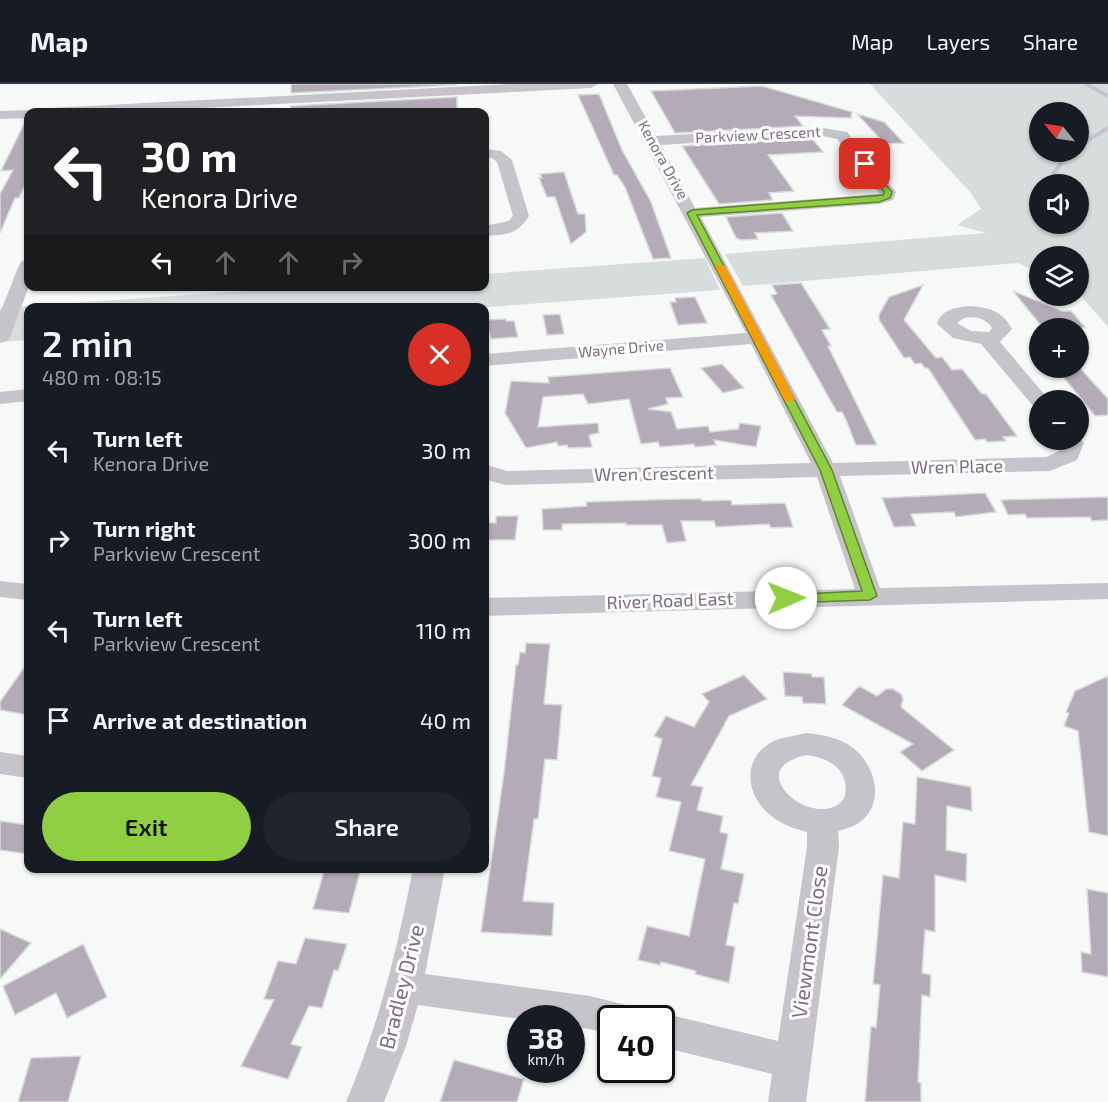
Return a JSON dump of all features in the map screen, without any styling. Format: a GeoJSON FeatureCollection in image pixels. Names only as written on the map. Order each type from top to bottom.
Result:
{"type":"FeatureCollection","features":[{"type":"Feature","properties":{"kind":"street"},"geometry":{"type":"LineString","coordinates":[[264,101],[266,84]]}},
{"type":"Feature","properties":{"kind":"street"},"geometry":{"type":"LineString","coordinates":[[141,108],[494,87],[591,84]]}},
{"type":"Feature","properties":{"kind":"street","name":"Kenora Drive"},"geometry":{"type":"LineString","coordinates":[[620,84],[692,213],[826,470],[870,596]]}},
{"type":"Feature","properties":{"kind":"street"},"geometry":{"type":"LineString","coordinates":[[0,115],[24,114]]}},
{"type":"Feature","properties":{"kind":"street","name":"Parkview Crescent"},"geometry":{"type":"LineString","coordinates":[[652,141],[833,132],[842,135],[888,192],[887,197],[879,199],[692,213]]}},
{"type":"Feature","properties":{"kind":"street"},"geometry":{"type":"LineString","coordinates":[[489,153],[496,154],[504,160],[521,216],[515,225],[489,231]]}},
{"type":"Feature","properties":{"kind":"street"},"geometry":{"type":"LineString","coordinates":[[0,337],[24,275]]}},
{"type":"Feature","properties":{"kind":"street","name":"Wayne Drive"},"geometry":{"type":"LineString","coordinates":[[489,360],[758,338]]}},
{"type":"Feature","properties":{"kind":"street"},"geometry":{"type":"LineString","coordinates":[[986,338],[1030,390]]}},
{"type":"Feature","properties":{"kind":"street"},"geometry":{"type":"LineString","coordinates":[[0,398],[24,395]]}},
{"type":"Feature","properties":{"kind":"street","name":"Wren Place"},"geometry":{"type":"LineString","coordinates":[[826,470],[1050,464],[1069,455],[1071,450]]}},
{"type":"Feature","properties":{"kind":"street","name":"Wren Crescent"},"geometry":{"type":"LineString","coordinates":[[489,473],[505,478],[826,470]]}},
{"type":"Feature","properties":{"kind":"street"},"geometry":{"type":"LineString","coordinates":[[0,589],[24,592]]}},
{"type":"Feature","properties":{"kind":"street","name":"River Road East"},"geometry":{"type":"LineString","coordinates":[[489,607],[1108,591]]}},
{"type":"Feature","properties":{"kind":"street"},"geometry":{"type":"LineString","coordinates":[[0,763],[24,766]]}},
{"type":"Feature","properties":{"kind":"street","name":"Viewmont Close"},"geometry":{"type":"LineString","coordinates":[[787,1102],[823,847],[822,822]]}},
{"type":"Feature","properties":{"kind":"street","name":"Bradley Drive"},"geometry":{"type":"LineString","coordinates":[[365,1102],[381,1069],[406,987],[428,873]]}},
{"type":"Feature","properties":{"kind":"street"},"geometry":{"type":"LineString","coordinates":[[406,987],[597,1014]]}},
{"type":"Feature","properties":{"kind":"street"},"geometry":{"type":"LineString","coordinates":[[675,1032],[793,1062]]}},
{"type":"Feature","properties":{"kind":"shaded area"},"geometry":{"type":"Polygon","coordinates":[[[870,84],[1108,84],[1108,327],[1089,305],[1089,246],[1029,246],[1029,268],[1018,263],[743,286],[725,254],[986,233],[957,225],[981,209],[971,193],[870,84]]]}},
{"type":"Feature","properties":{"kind":"shaded area"},"geometry":{"type":"Polygon","coordinates":[[[705,258],[720,290],[489,307],[489,303],[72,303],[245,291],[489,291],[489,274],[705,258]]]}},
{"type":"Feature","properties":{"kind":"shaded area"},"geometry":{"type":"Polygon","coordinates":[[[24,306],[24,340],[0,342],[0,308],[24,306]]]}},
{"type":"Feature","properties":{"kind":"building"},"geometry":{"type":"Polygon","coordinates":[[[291,84],[456,84],[456,85],[291,93],[291,84]]]}},
{"type":"Feature","properties":{"kind":"building"},"geometry":{"type":"Polygon","coordinates":[[[762,86],[852,112],[851,118],[795,116],[803,126],[675,133],[651,91],[762,86]]]}},
{"type":"Feature","properties":{"kind":"building"},"geometry":{"type":"Polygon","coordinates":[[[599,94],[622,150],[651,202],[671,258],[653,259],[625,187],[617,175],[614,175],[578,95],[599,94]]]}},
{"type":"Feature","properties":{"kind":"building"},"geometry":{"type":"Polygon","coordinates":[[[457,97],[457,108],[291,108],[291,106],[457,97]]]}},
{"type":"Feature","properties":{"kind":"building"},"geometry":{"type":"Polygon","coordinates":[[[857,114],[884,122],[904,143],[885,144],[857,114]]]}},
{"type":"Feature","properties":{"kind":"building"},"geometry":{"type":"Polygon","coordinates":[[[24,124],[24,187],[19,198],[15,198],[0,233],[0,194],[13,170],[1,171],[24,124]]]}},
{"type":"Feature","properties":{"kind":"building"},"geometry":{"type":"Polygon","coordinates":[[[812,138],[823,152],[768,155],[794,191],[769,193],[773,200],[719,204],[682,146],[812,138]]]}},
{"type":"Feature","properties":{"kind":"building"},"geometry":{"type":"Polygon","coordinates":[[[564,172],[578,214],[585,214],[586,232],[571,244],[555,197],[547,197],[539,178],[542,178],[540,174],[564,172]]]}},
{"type":"Feature","properties":{"kind":"building"},"geometry":{"type":"Polygon","coordinates":[[[782,213],[793,231],[755,233],[758,239],[736,238],[726,217],[782,213]]]}},
{"type":"Feature","properties":{"kind":"building"},"geometry":{"type":"Polygon","coordinates":[[[801,283],[830,329],[822,330],[831,346],[828,346],[877,445],[856,445],[842,412],[837,412],[771,295],[777,294],[772,285],[801,283]]]}},
{"type":"Feature","properties":{"kind":"building"},"geometry":{"type":"Polygon","coordinates":[[[923,285],[904,320],[936,358],[942,357],[952,370],[962,369],[982,394],[986,394],[1017,436],[1003,437],[1006,441],[975,440],[928,368],[921,363],[915,364],[910,357],[904,358],[879,320],[879,315],[889,297],[923,285]]]}},
{"type":"Feature","properties":{"kind":"building"},"geometry":{"type":"Polygon","coordinates":[[[1013,291],[1029,298],[1029,306],[1050,306],[1062,311],[1071,311],[1077,318],[1035,318],[1013,291]]]}},
{"type":"Feature","properties":{"kind":"building"},"geometry":{"type":"Polygon","coordinates":[[[695,297],[707,323],[678,325],[670,302],[676,302],[675,298],[695,297]]]}},
{"type":"Feature","properties":{"kind":"building"},"geometry":{"type":"Polygon","coordinates":[[[560,314],[564,334],[547,335],[543,315],[560,314]]]}},
{"type":"Feature","properties":{"kind":"building"},"geometry":{"type":"Polygon","coordinates":[[[489,320],[514,321],[518,337],[491,339],[489,320]]]}},
{"type":"Feature","properties":{"kind":"building"},"geometry":{"type":"Polygon","coordinates":[[[722,364],[744,388],[723,393],[701,368],[722,364]]]}},
{"type":"Feature","properties":{"kind":"building"},"geometry":{"type":"Polygon","coordinates":[[[670,368],[683,397],[666,398],[668,404],[648,409],[671,412],[677,429],[708,426],[710,432],[738,429],[740,423],[761,426],[756,447],[714,440],[716,445],[695,447],[694,444],[660,447],[658,442],[641,444],[629,399],[588,404],[583,394],[543,397],[538,427],[598,423],[599,433],[589,435],[592,447],[568,448],[567,445],[558,446],[557,442],[526,448],[505,413],[511,381],[549,383],[548,377],[670,368]]]}},
{"type":"Feature","properties":{"kind":"building"},"geometry":{"type":"Polygon","coordinates":[[[1064,378],[1089,378],[1108,399],[1108,415],[1095,416],[1089,409],[1089,390],[1074,390],[1064,378]]]}},
{"type":"Feature","properties":{"kind":"building"},"geometry":{"type":"Polygon","coordinates":[[[985,493],[996,512],[956,517],[954,512],[911,514],[916,526],[894,527],[882,498],[985,493]]]}},
{"type":"Feature","properties":{"kind":"building"},"geometry":{"type":"Polygon","coordinates":[[[1108,497],[1108,520],[1092,521],[1090,517],[1027,518],[1025,514],[1008,515],[1001,500],[1108,497]]]}},
{"type":"Feature","properties":{"kind":"building"},"geometry":{"type":"Polygon","coordinates":[[[731,500],[732,505],[785,503],[793,527],[771,528],[769,524],[716,527],[714,521],[681,521],[686,541],[667,543],[662,525],[562,524],[562,530],[543,530],[542,509],[587,506],[586,502],[731,500]]]}},
{"type":"Feature","properties":{"kind":"building"},"geometry":{"type":"Polygon","coordinates":[[[496,516],[518,516],[515,540],[489,540],[489,522],[496,523],[496,516]]]}},
{"type":"Feature","properties":{"kind":"building"},"geometry":{"type":"Polygon","coordinates":[[[526,643],[550,644],[544,704],[562,705],[557,760],[545,759],[538,819],[534,819],[523,901],[554,903],[552,936],[481,932],[504,773],[516,665],[518,665],[520,652],[525,653],[526,643]]]}},
{"type":"Feature","properties":{"kind":"building"},"geometry":{"type":"Polygon","coordinates":[[[24,668],[24,714],[0,710],[0,702],[24,668]]]}},
{"type":"Feature","properties":{"kind":"building"},"geometry":{"type":"Polygon","coordinates":[[[783,672],[824,677],[826,704],[803,703],[802,697],[785,696],[783,672]]]}},
{"type":"Feature","properties":{"kind":"building"},"geometry":{"type":"Polygon","coordinates":[[[744,675],[767,699],[729,716],[691,785],[703,787],[697,810],[723,816],[720,832],[728,834],[721,869],[744,874],[738,904],[734,903],[726,945],[735,947],[729,983],[661,962],[660,965],[638,960],[647,926],[689,936],[705,859],[669,851],[681,802],[656,797],[661,778],[652,776],[662,739],[654,736],[666,716],[694,727],[709,702],[702,694],[744,675]]]}},
{"type":"Feature","properties":{"kind":"building"},"geometry":{"type":"Polygon","coordinates":[[[1108,676],[1108,836],[1089,832],[1078,731],[1064,726],[1069,713],[1066,712],[1075,691],[1108,676]]]}},
{"type":"Feature","properties":{"kind":"building"},"geometry":{"type":"Polygon","coordinates":[[[859,686],[877,696],[886,689],[893,689],[901,694],[903,699],[901,707],[954,750],[922,771],[900,752],[913,744],[842,705],[859,686]]]}},
{"type":"Feature","properties":{"kind":"building"},"geometry":{"type":"Polygon","coordinates":[[[917,777],[971,787],[972,811],[947,806],[946,850],[967,854],[966,882],[935,875],[935,932],[925,930],[922,973],[931,975],[930,997],[922,995],[918,1082],[921,1083],[921,1102],[865,1102],[871,1026],[876,1028],[880,985],[873,984],[883,875],[899,878],[903,822],[915,824],[917,777]]]}},
{"type":"Feature","properties":{"kind":"building"},"geometry":{"type":"Polygon","coordinates":[[[0,821],[24,824],[24,853],[0,850],[0,821]]]}},
{"type":"Feature","properties":{"kind":"building"},"geometry":{"type":"Polygon","coordinates":[[[324,873],[360,873],[349,913],[313,909],[324,873]]]}},
{"type":"Feature","properties":{"kind":"building"},"geometry":{"type":"Polygon","coordinates":[[[1087,889],[1108,893],[1108,977],[1082,972],[1081,952],[1091,954],[1087,889]]]}},
{"type":"Feature","properties":{"kind":"building"},"geometry":{"type":"Polygon","coordinates":[[[0,929],[31,943],[0,979],[0,929]]]}},
{"type":"Feature","properties":{"kind":"building"},"geometry":{"type":"Polygon","coordinates":[[[305,938],[347,944],[338,971],[334,970],[322,1008],[309,1006],[291,1044],[302,1047],[288,1079],[241,1066],[274,1000],[264,999],[278,961],[296,964],[305,938]]]}},
{"type":"Feature","properties":{"kind":"building"},"geometry":{"type":"Polygon","coordinates":[[[83,944],[107,997],[67,1018],[56,993],[15,1015],[3,986],[83,944]]]}},
{"type":"Feature","properties":{"kind":"building"},"geometry":{"type":"Polygon","coordinates":[[[81,1056],[68,1102],[18,1102],[31,1058],[81,1056]]]}},
{"type":"Feature","properties":{"kind":"building"},"geometry":{"type":"Polygon","coordinates":[[[454,1060],[507,1074],[507,1083],[523,1083],[517,1102],[440,1102],[454,1060]]]}},
{"type":"Feature","properties":{"kind":"waterway"},"geometry":{"type":"LineString","coordinates":[[1086,84],[1108,96]]}},
{"type":"Feature","properties":{"kind":"waterway"},"geometry":{"type":"LineString","coordinates":[[1089,139],[1108,128]]}},
{"type":"Feature","properties":{"kind":"waterway"},"geometry":{"type":"LineString","coordinates":[[1053,174],[1062,162]]}},
{"type":"Feature","properties":{"kind":"slow traffic"},"geometry":{"type":"LineString","coordinates":[[720,266],[789,399]]}},
{"type":"Feature","properties":{"kind":"route"},"geometry":{"type":"LineString","coordinates":[[786,598],[870,596],[826,470],[692,213],[887,197],[888,192],[865,164]]}}]}
